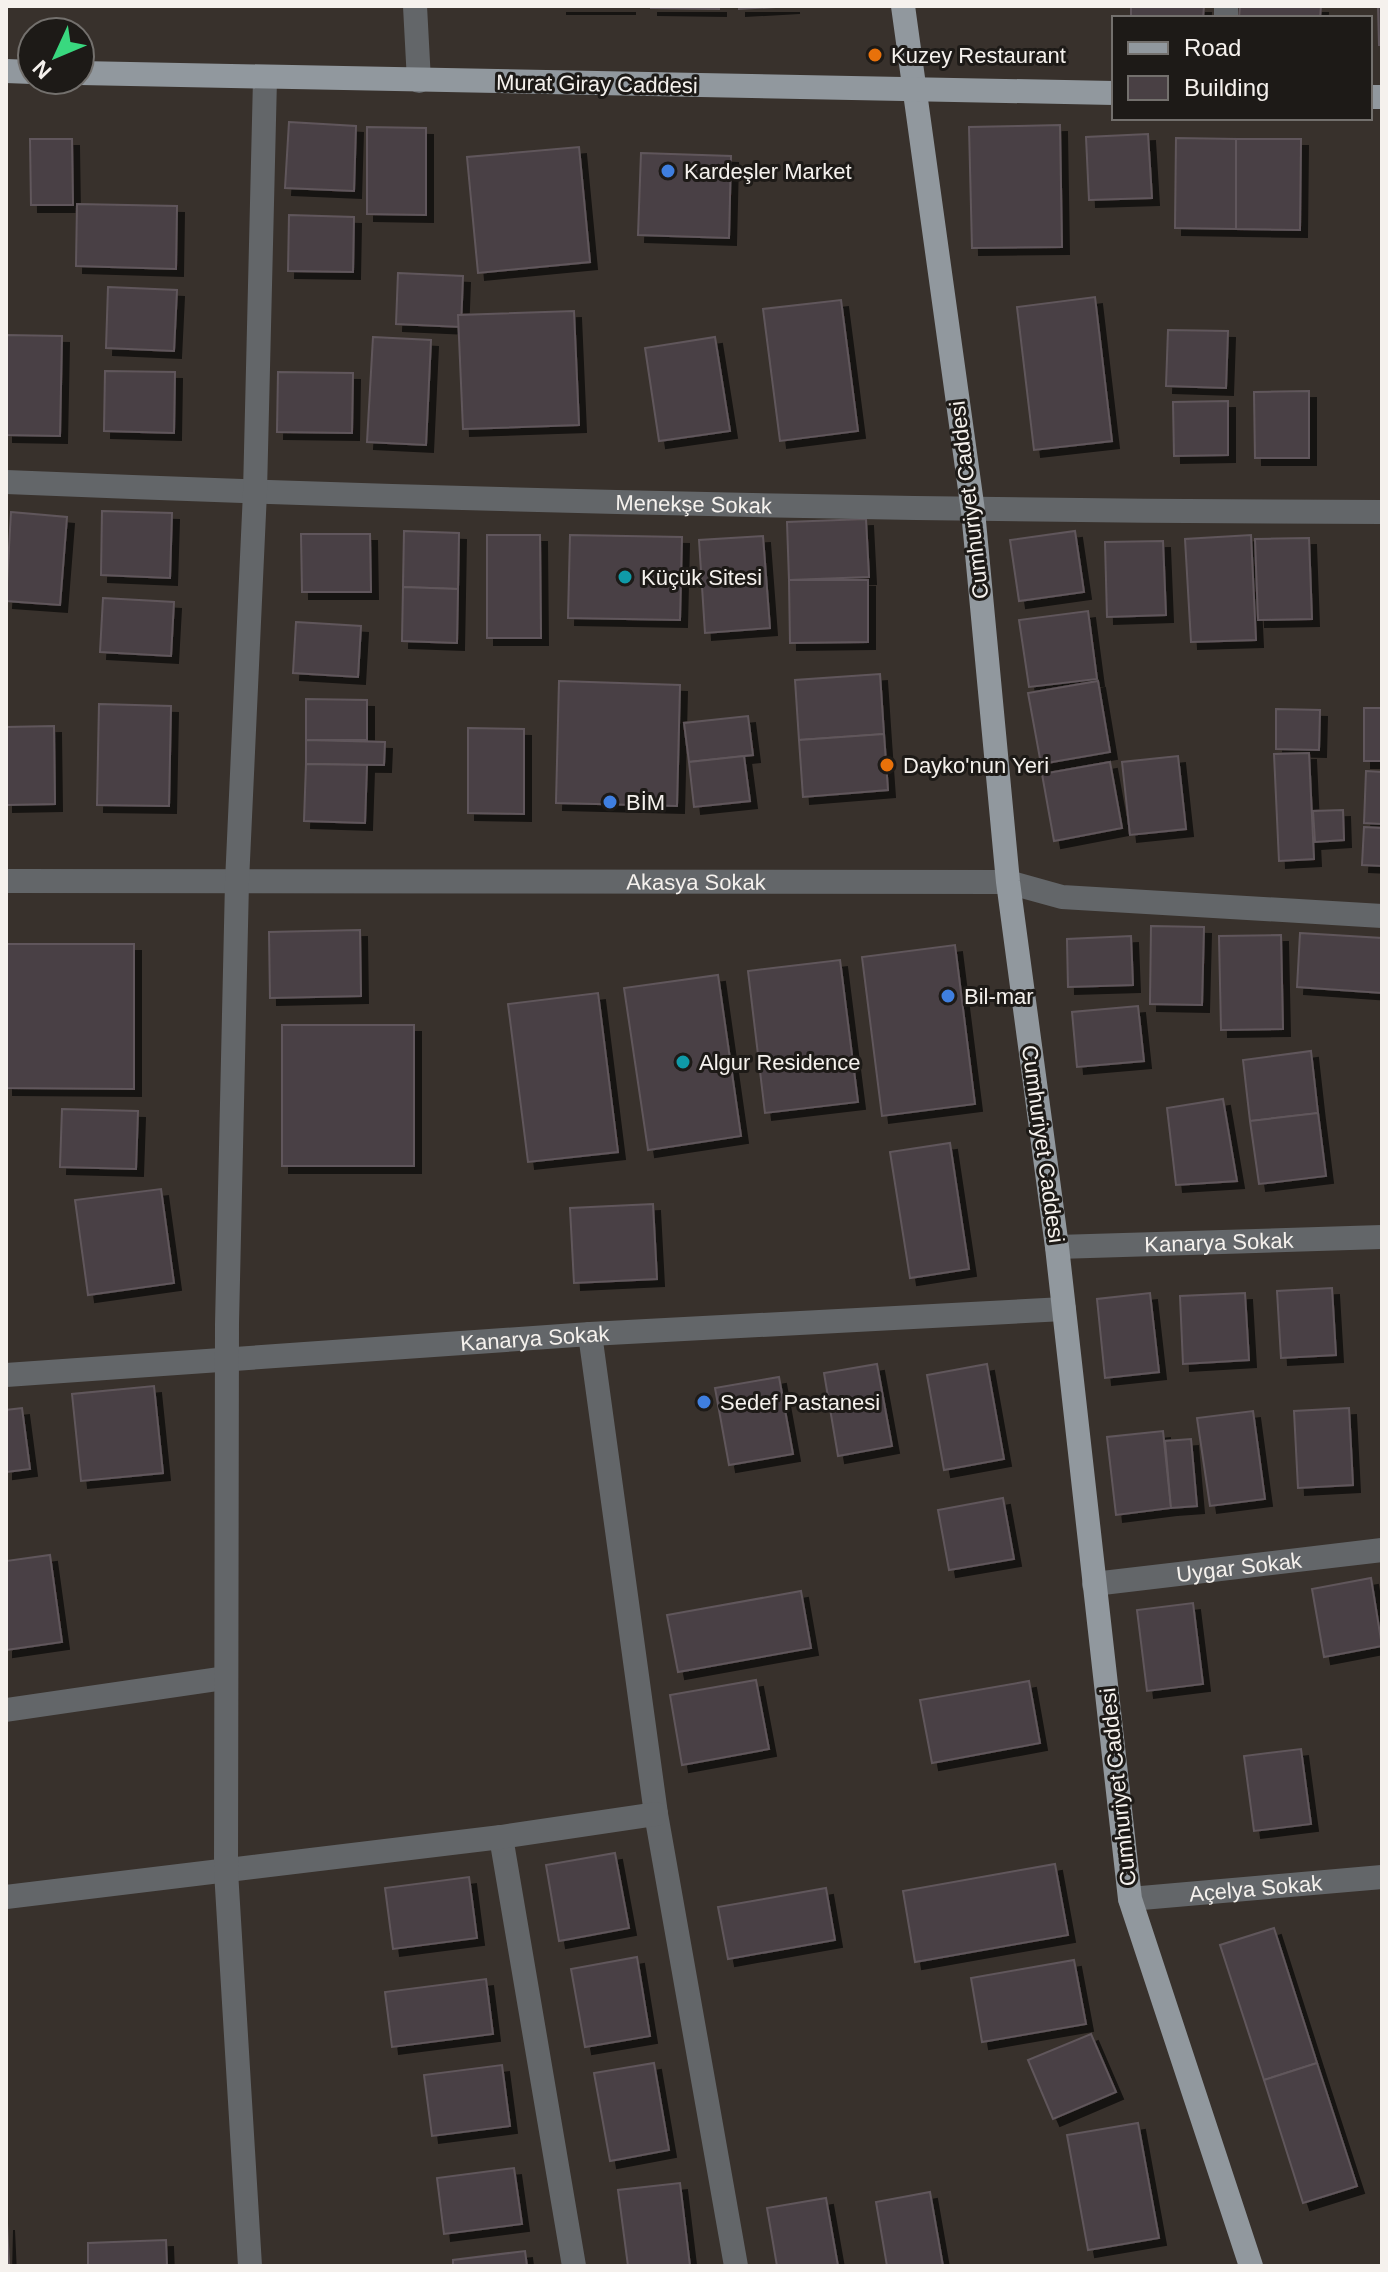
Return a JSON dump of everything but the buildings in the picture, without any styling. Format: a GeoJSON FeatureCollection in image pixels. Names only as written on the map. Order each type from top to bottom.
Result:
{"type":"FeatureCollection","features":[{"type":"Feature","properties":{"kind":"main road","name":"Cumhuriyet Caddesi"},"geometry":{"type":"LineString","coordinates":[[903,6],[912,90],[973,511],[1008,882],[1057,1247],[1130,1899],[1251,2266]]}},
{"type":"Feature","properties":{"kind":"main road","name":"Murat Giray Caddesi"},"geometry":{"type":"LineString","coordinates":[[96,74],[1112,93]]}},
{"type":"Feature","properties":{"kind":"street"},"geometry":{"type":"LineString","coordinates":[[415,6],[419,81]]}},
{"type":"Feature","properties":{"kind":"street"},"geometry":{"type":"LineString","coordinates":[[250,2266],[226,1871],[225,1678],[237,882],[255,492],[265,79]]}},
{"type":"Feature","properties":{"kind":"street","name":"Menekşe Sokak"},"geometry":{"type":"LineString","coordinates":[[6,482],[255,492],[973,511],[1382,512]]}},
{"type":"Feature","properties":{"kind":"street","name":"Akasya Sokak"},"geometry":{"type":"LineString","coordinates":[[6,881],[1008,882],[1062,897],[1382,916]]}},
{"type":"Feature","properties":{"kind":"street","name":"Kanarya Sokak"},"geometry":{"type":"LineString","coordinates":[[1057,1247],[1382,1237]]}},
{"type":"Feature","properties":{"kind":"street","name":"Kanarya Sokak"},"geometry":{"type":"LineString","coordinates":[[6,1375],[590,1334],[1064,1309]]}},
{"type":"Feature","properties":{"kind":"street"},"geometry":{"type":"LineString","coordinates":[[590,1334],[656,1814],[736,2266]]}},
{"type":"Feature","properties":{"kind":"street","name":"Uygar Sokak"},"geometry":{"type":"LineString","coordinates":[[1094,1584],[1382,1550]]}},
{"type":"Feature","properties":{"kind":"street"},"geometry":{"type":"LineString","coordinates":[[6,1710],[225,1678]]}},
{"type":"Feature","properties":{"kind":"street"},"geometry":{"type":"LineString","coordinates":[[6,1897],[501,1837],[656,1814]]}},
{"type":"Feature","properties":{"kind":"street"},"geometry":{"type":"LineString","coordinates":[[501,1837],[574,2266]]}},
{"type":"Feature","properties":{"kind":"street","name":"Açelya Sokak"},"geometry":{"type":"LineString","coordinates":[[1130,1899],[1382,1877]]}},
{"type":"Feature","properties":{"kind":"place","name":"Kuzey Restaurant"},"geometry":{"type":"Point","coordinates":[875,55]}},
{"type":"Feature","properties":{"kind":"place","name":"Kardeşler Market"},"geometry":{"type":"Point","coordinates":[668,171]}},
{"type":"Feature","properties":{"kind":"place","name":"Küçük Sitesi"},"geometry":{"type":"Point","coordinates":[625,577]}},
{"type":"Feature","properties":{"kind":"place","name":"Dayko'nun Yeri"},"geometry":{"type":"Point","coordinates":[887,765]}},
{"type":"Feature","properties":{"kind":"place","name":"BİM"},"geometry":{"type":"Point","coordinates":[610,802]}},
{"type":"Feature","properties":{"kind":"place","name":"Bil-mar"},"geometry":{"type":"Point","coordinates":[948,996]}},
{"type":"Feature","properties":{"kind":"place","name":"Algur Residence"},"geometry":{"type":"Point","coordinates":[683,1062]}},
{"type":"Feature","properties":{"kind":"place","name":"Sedef Pastanesi"},"geometry":{"type":"Point","coordinates":[704,1402]}}]}
